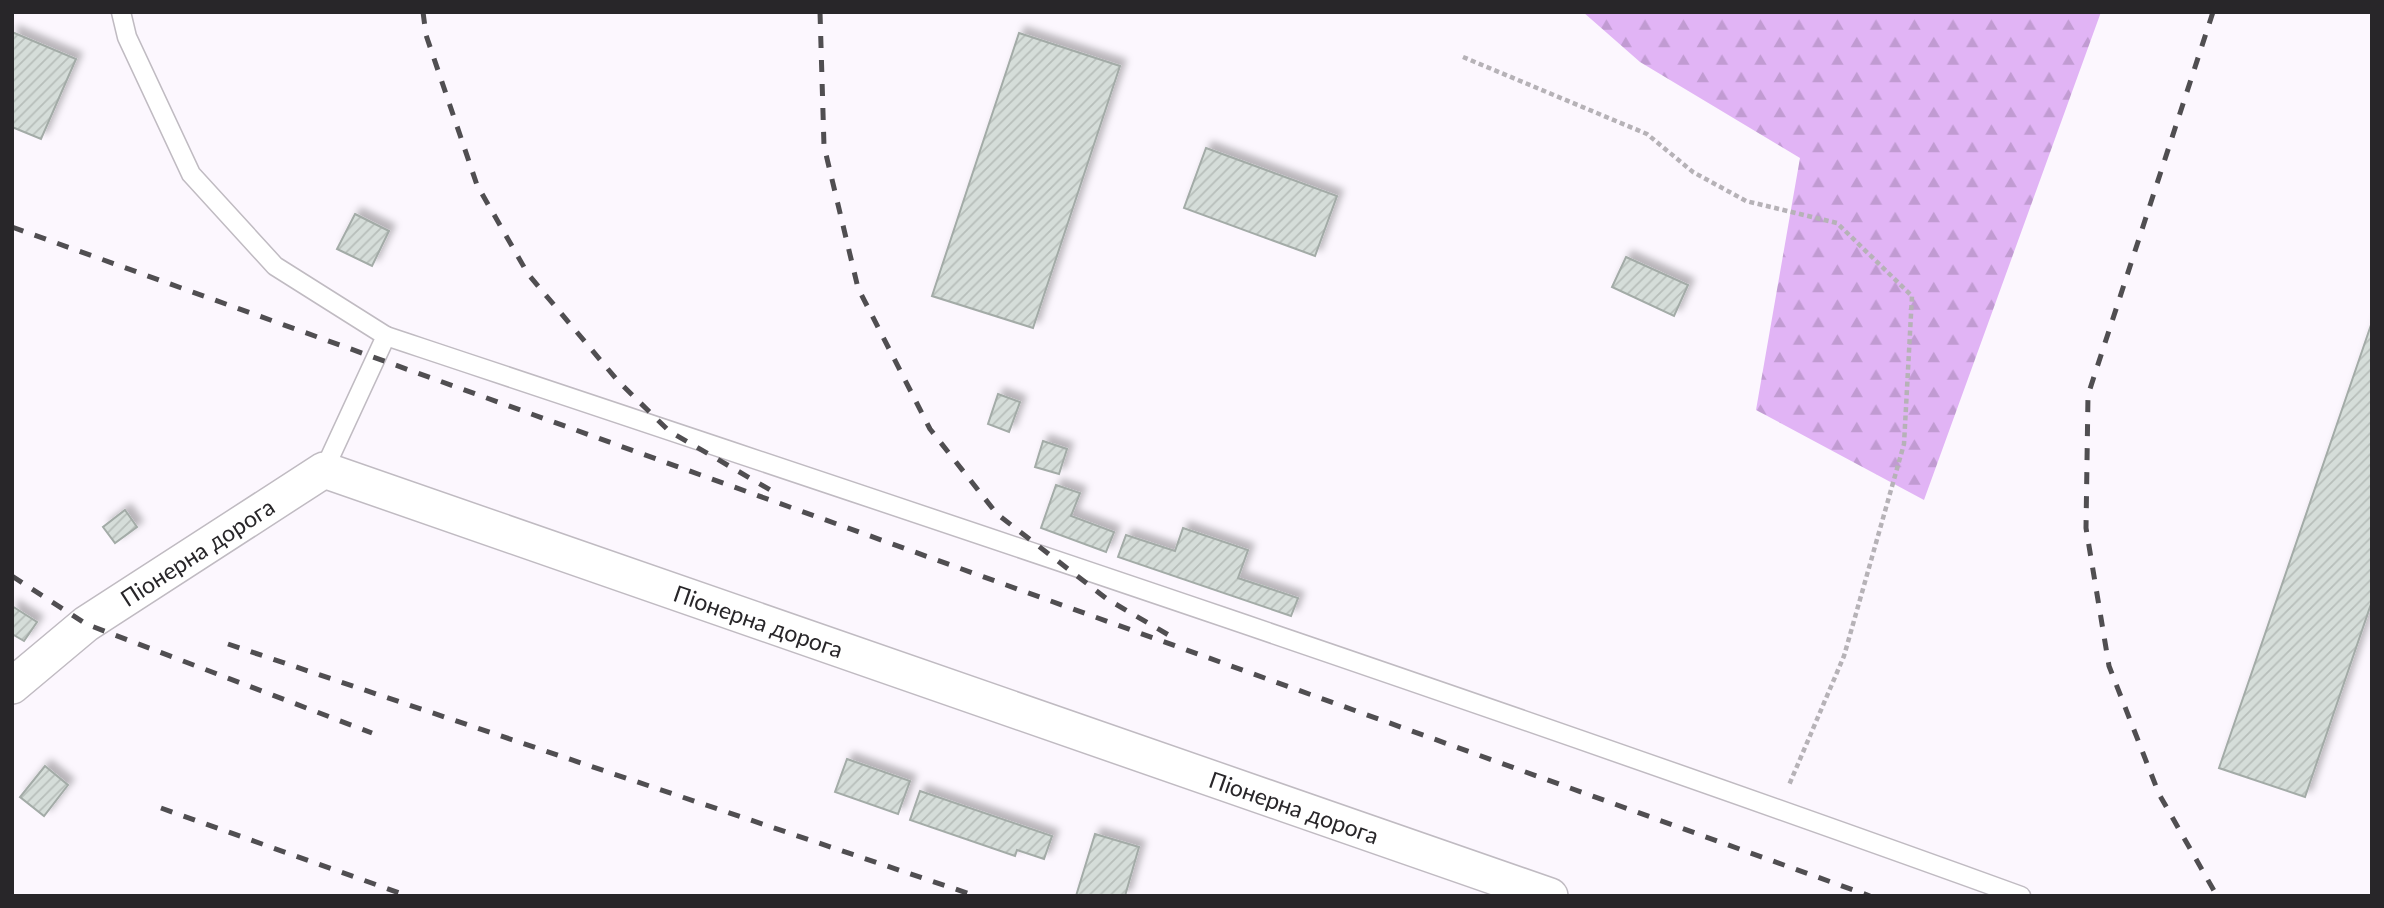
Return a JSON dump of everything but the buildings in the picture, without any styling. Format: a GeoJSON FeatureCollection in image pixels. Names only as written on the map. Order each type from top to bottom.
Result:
{"type":"FeatureCollection","features":[{"type":"Feature","properties":{"kind":"street","name":"Піонерна дорога"},"geometry":{"type":"LineString","coordinates":[[12,686],[86,624],[324,470],[1550,896]]}},
{"type":"Feature","properties":{"kind":"lane"},"geometry":{"type":"LineString","coordinates":[[121,12],[127,37],[191,174],[275,266],[386,336],[989,537],[1779,808],[2021,896]]}},
{"type":"Feature","properties":{"kind":"lane"},"geometry":{"type":"LineString","coordinates":[[324,470],[386,336]]}},
{"type":"Feature","properties":{"kind":"path"},"geometry":{"type":"LineString","coordinates":[[1463,57],[1647,134],[1693,172],[1746,201],[1837,223],[1912,296],[1904,444],[1844,656],[1779,808]]}},
{"type":"Feature","properties":{"kind":"green space"},"geometry":{"type":"Polygon","coordinates":[[[1583,12],[2101,12],[1924,500],[1756,410],[1800,158],[1640,62],[1583,12]]]}},
{"type":"Feature","properties":{"kind":"railway"},"geometry":{"type":"LineString","coordinates":[[423,12],[426,35],[477,185],[528,274],[618,381],[669,431],[779,495]]}},
{"type":"Feature","properties":{"kind":"railway"},"geometry":{"type":"LineString","coordinates":[[820,12],[824,146],[858,288],[930,429],[997,514],[1107,599],[1172,637]]}},
{"type":"Feature","properties":{"kind":"railway"},"geometry":{"type":"LineString","coordinates":[[2213,12],[2088,395],[2086,528],[2109,666],[2159,794],[2217,896]]}},
{"type":"Feature","properties":{"kind":"railway"},"geometry":{"type":"LineString","coordinates":[[12,227],[1870,896]]}},
{"type":"Feature","properties":{"kind":"railway"},"geometry":{"type":"LineString","coordinates":[[12,576],[86,624],[372,733]]}},
{"type":"Feature","properties":{"kind":"railway"},"geometry":{"type":"LineString","coordinates":[[228,644],[976,896]]}},
{"type":"Feature","properties":{"kind":"railway"},"geometry":{"type":"LineString","coordinates":[[161,808],[408,896]]}}]}
